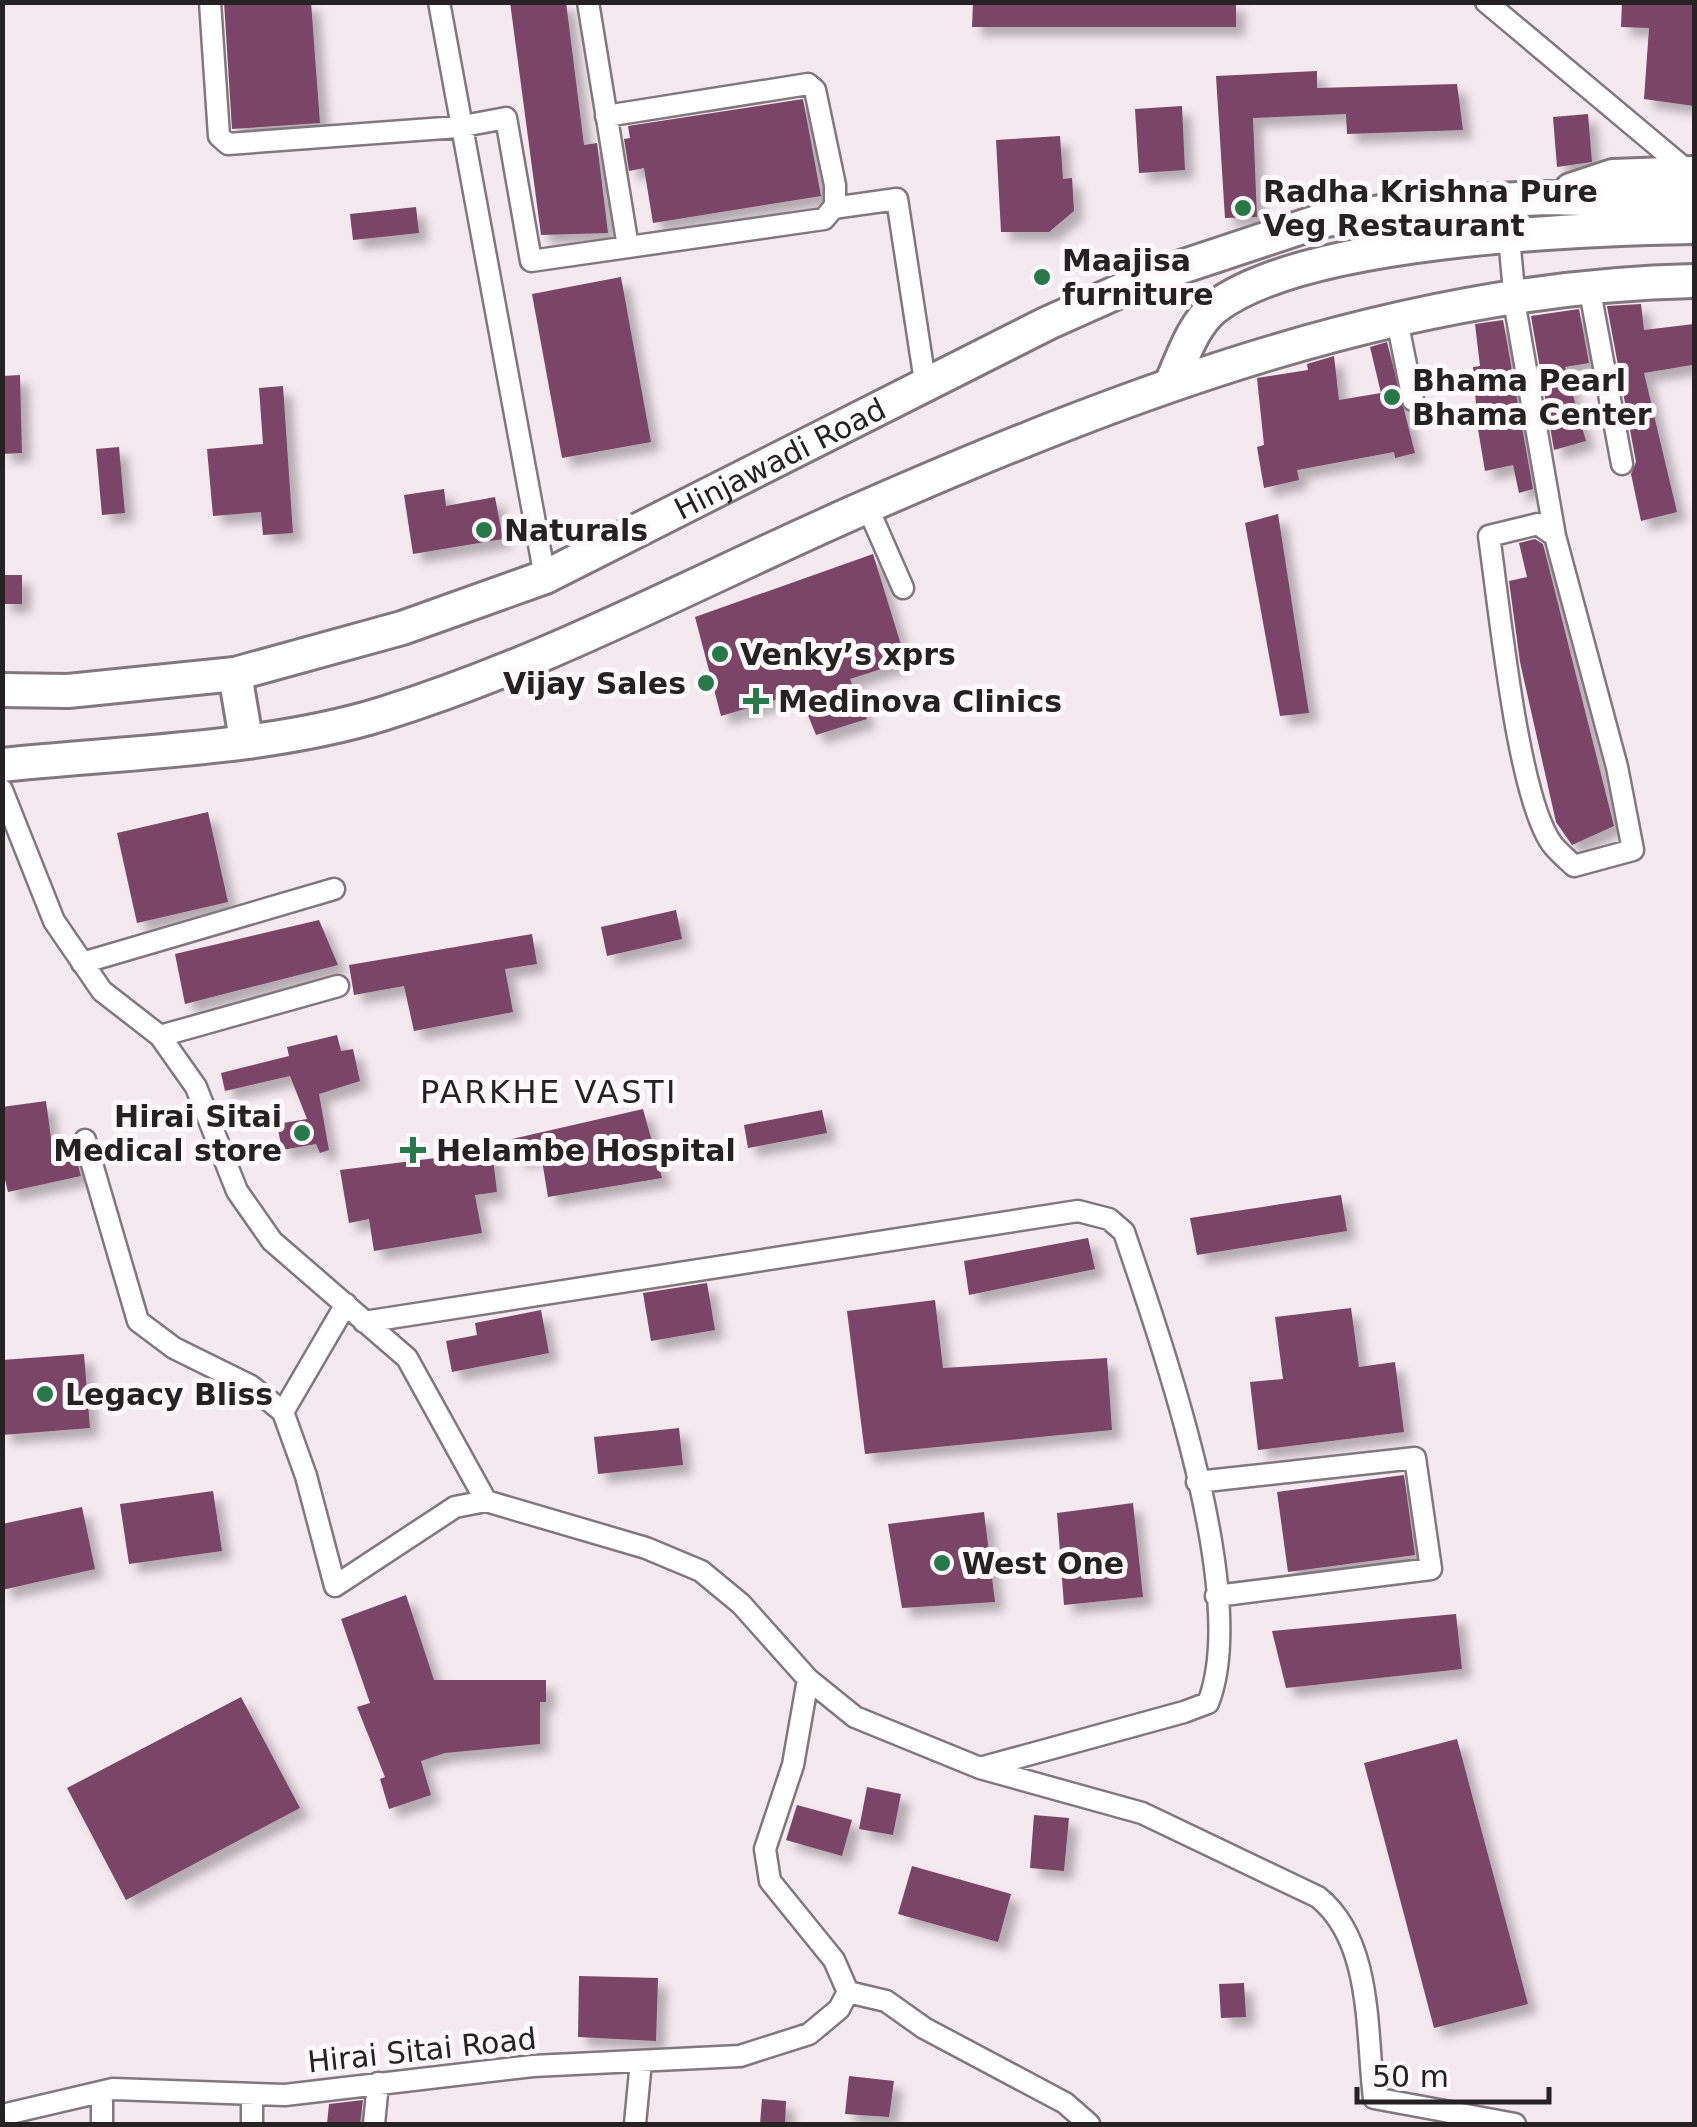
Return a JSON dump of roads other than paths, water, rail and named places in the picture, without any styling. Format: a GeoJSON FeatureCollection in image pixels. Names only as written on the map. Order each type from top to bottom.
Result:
{"type":"FeatureCollection","features":[{"type":"Feature","properties":{"kind":"main road","name":"Hinjawadi Road"},"geometry":{"type":"LineString","coordinates":[[2,690],[68,691],[235,674],[402,628],[546,577],[1048,323],[1151,278],[1320,221],[1448,202],[1548,198],[1687,200]]}},
{"type":"Feature","properties":{"kind":"main road"},"geometry":{"type":"LineString","coordinates":[[1172,381],[1192,336],[1210,312],[1242,289],[1324,264],[1414,247],[1509,238],[1687,200]]}},
{"type":"Feature","properties":{"kind":"main road"},"geometry":{"type":"LineString","coordinates":[[2,764],[246,739],[345,724],[483,678],[584,638],[867,506],[1172,381],[1397,320],[1515,295],[1694,280]]}},
{"type":"Feature","properties":{"kind":"main road"},"geometry":{"type":"LineString","coordinates":[[235,674],[246,739]]}},
{"type":"Feature","properties":{"kind":"street"},"geometry":{"type":"LineString","coordinates":[[210,2],[220,136],[228,144],[458,127],[506,118],[531,261],[824,219],[833,208],[835,184],[815,90],[808,84],[606,116]]}},
{"type":"Feature","properties":{"kind":"street"},"geometry":{"type":"LineString","coordinates":[[438,2],[458,127],[546,577]]}},
{"type":"Feature","properties":{"kind":"street"},"geometry":{"type":"LineString","coordinates":[[588,2],[628,247]]}},
{"type":"Feature","properties":{"kind":"street"},"geometry":{"type":"LineString","coordinates":[[1486,2],[1687,200]]}},
{"type":"Feature","properties":{"kind":"street"},"geometry":{"type":"LineString","coordinates":[[833,208],[897,200],[926,388]]}},
{"type":"Feature","properties":{"kind":"street"},"geometry":{"type":"LineString","coordinates":[[1509,238],[1555,536],[1617,767],[1632,850],[1574,866],[1552,843],[1537,812],[1523,752],[1488,536],[1538,524],[1555,536]]}},
{"type":"Feature","properties":{"kind":"street"},"geometry":{"type":"LineString","coordinates":[[1589,286],[1622,464]]}},
{"type":"Feature","properties":{"kind":"street"},"geometry":{"type":"LineString","coordinates":[[1397,320],[1413,400]]}},
{"type":"Feature","properties":{"kind":"street"},"geometry":{"type":"LineString","coordinates":[[867,506],[903,588]]}},
{"type":"Feature","properties":{"kind":"street"},"geometry":{"type":"LineString","coordinates":[[2,790],[54,921],[102,991],[160,1036],[196,1087],[237,1192],[272,1241],[407,1358],[486,1501]]}},
{"type":"Feature","properties":{"kind":"street"},"geometry":{"type":"LineString","coordinates":[[82,963],[334,890]]}},
{"type":"Feature","properties":{"kind":"street"},"geometry":{"type":"LineString","coordinates":[[160,1036],[338,986]]}},
{"type":"Feature","properties":{"kind":"street"},"geometry":{"type":"LineString","coordinates":[[85,1140],[138,1321],[174,1348],[250,1386],[283,1412],[306,1476],[335,1586],[455,1508],[486,1501],[646,1548],[701,1571],[741,1604],[808,1679],[855,1718],[980,1768],[1142,1813],[1318,1897],[1337,1912],[1356,1954],[1374,2098],[1515,2124]]}},
{"type":"Feature","properties":{"kind":"street"},"geometry":{"type":"LineString","coordinates":[[364,1322],[1078,1211],[1109,1219],[1124,1232],[1184,1413],[1216,1596],[1217,1682],[1208,1703],[980,1768]]}},
{"type":"Feature","properties":{"kind":"street"},"geometry":{"type":"LineString","coordinates":[[283,1412],[346,1304]]}},
{"type":"Feature","properties":{"kind":"street"},"geometry":{"type":"LineString","coordinates":[[1198,1482],[1415,1458],[1431,1568],[1216,1596]]}},
{"type":"Feature","properties":{"kind":"street"},"geometry":{"type":"LineString","coordinates":[[808,1679],[793,1765],[766,1849],[770,1881],[834,1960],[844,2001],[886,2001],[924,2028],[1065,2104],[1090,2124]]}},
{"type":"Feature","properties":{"kind":"street","name":"Hirai Sitai Road"},"geometry":{"type":"LineString","coordinates":[[2,2115],[55,2115],[113,2089],[252,2096],[533,2066],[740,2056],[809,2034],[844,2001]]}},
{"type":"Feature","properties":{"kind":"street"},"geometry":{"type":"LineString","coordinates":[[635,2124],[641,2061]]}},
{"type":"Feature","properties":{"kind":"street"},"geometry":{"type":"LineString","coordinates":[[374,2124],[378,2084]]}},
{"type":"Feature","properties":{"kind":"street"},"geometry":{"type":"LineString","coordinates":[[102,2092],[102,2124]]}},
{"type":"Feature","properties":{"kind":"street"},"geometry":{"type":"LineString","coordinates":[[252,2096],[252,2124]]}},
{"type":"Feature","properties":{"kind":"place","name":"Radha Krishna Pure Veg Restaurant"},"geometry":{"type":"Point","coordinates":[1243,208]}},
{"type":"Feature","properties":{"kind":"place","name":"Maajisa furniture"},"geometry":{"type":"Point","coordinates":[1042,277]}},
{"type":"Feature","properties":{"kind":"place","name":"Bhama Pearl Bhama Center"},"geometry":{"type":"Point","coordinates":[1392,397]}},
{"type":"Feature","properties":{"kind":"place","name":"Naturals"},"geometry":{"type":"Point","coordinates":[484,530]}},
{"type":"Feature","properties":{"kind":"place","name":"Venky’s xprs"},"geometry":{"type":"Point","coordinates":[720,654]}},
{"type":"Feature","properties":{"kind":"place","name":"Vijay Sales"},"geometry":{"type":"Point","coordinates":[706,683]}},
{"type":"Feature","properties":{"kind":"place","name":"Medinova Clinics"},"geometry":{"type":"Point","coordinates":[756,701]}},
{"type":"Feature","properties":{"kind":"place","name":"Hirai Sitai Medical store"},"geometry":{"type":"Point","coordinates":[302,1133]}},
{"type":"Feature","properties":{"kind":"place","name":"Helambe Hospital"},"geometry":{"type":"Point","coordinates":[413,1150]}},
{"type":"Feature","properties":{"kind":"place","name":"Legacy Bliss"},"geometry":{"type":"Point","coordinates":[45,1394]}},
{"type":"Feature","properties":{"kind":"place","name":"West One"},"geometry":{"type":"Point","coordinates":[942,1563]}},
{"type":"Feature","properties":{"kind":"district","name":"PARKHE VASTI"},"geometry":{"type":"Point","coordinates":[549,1092]}}]}
